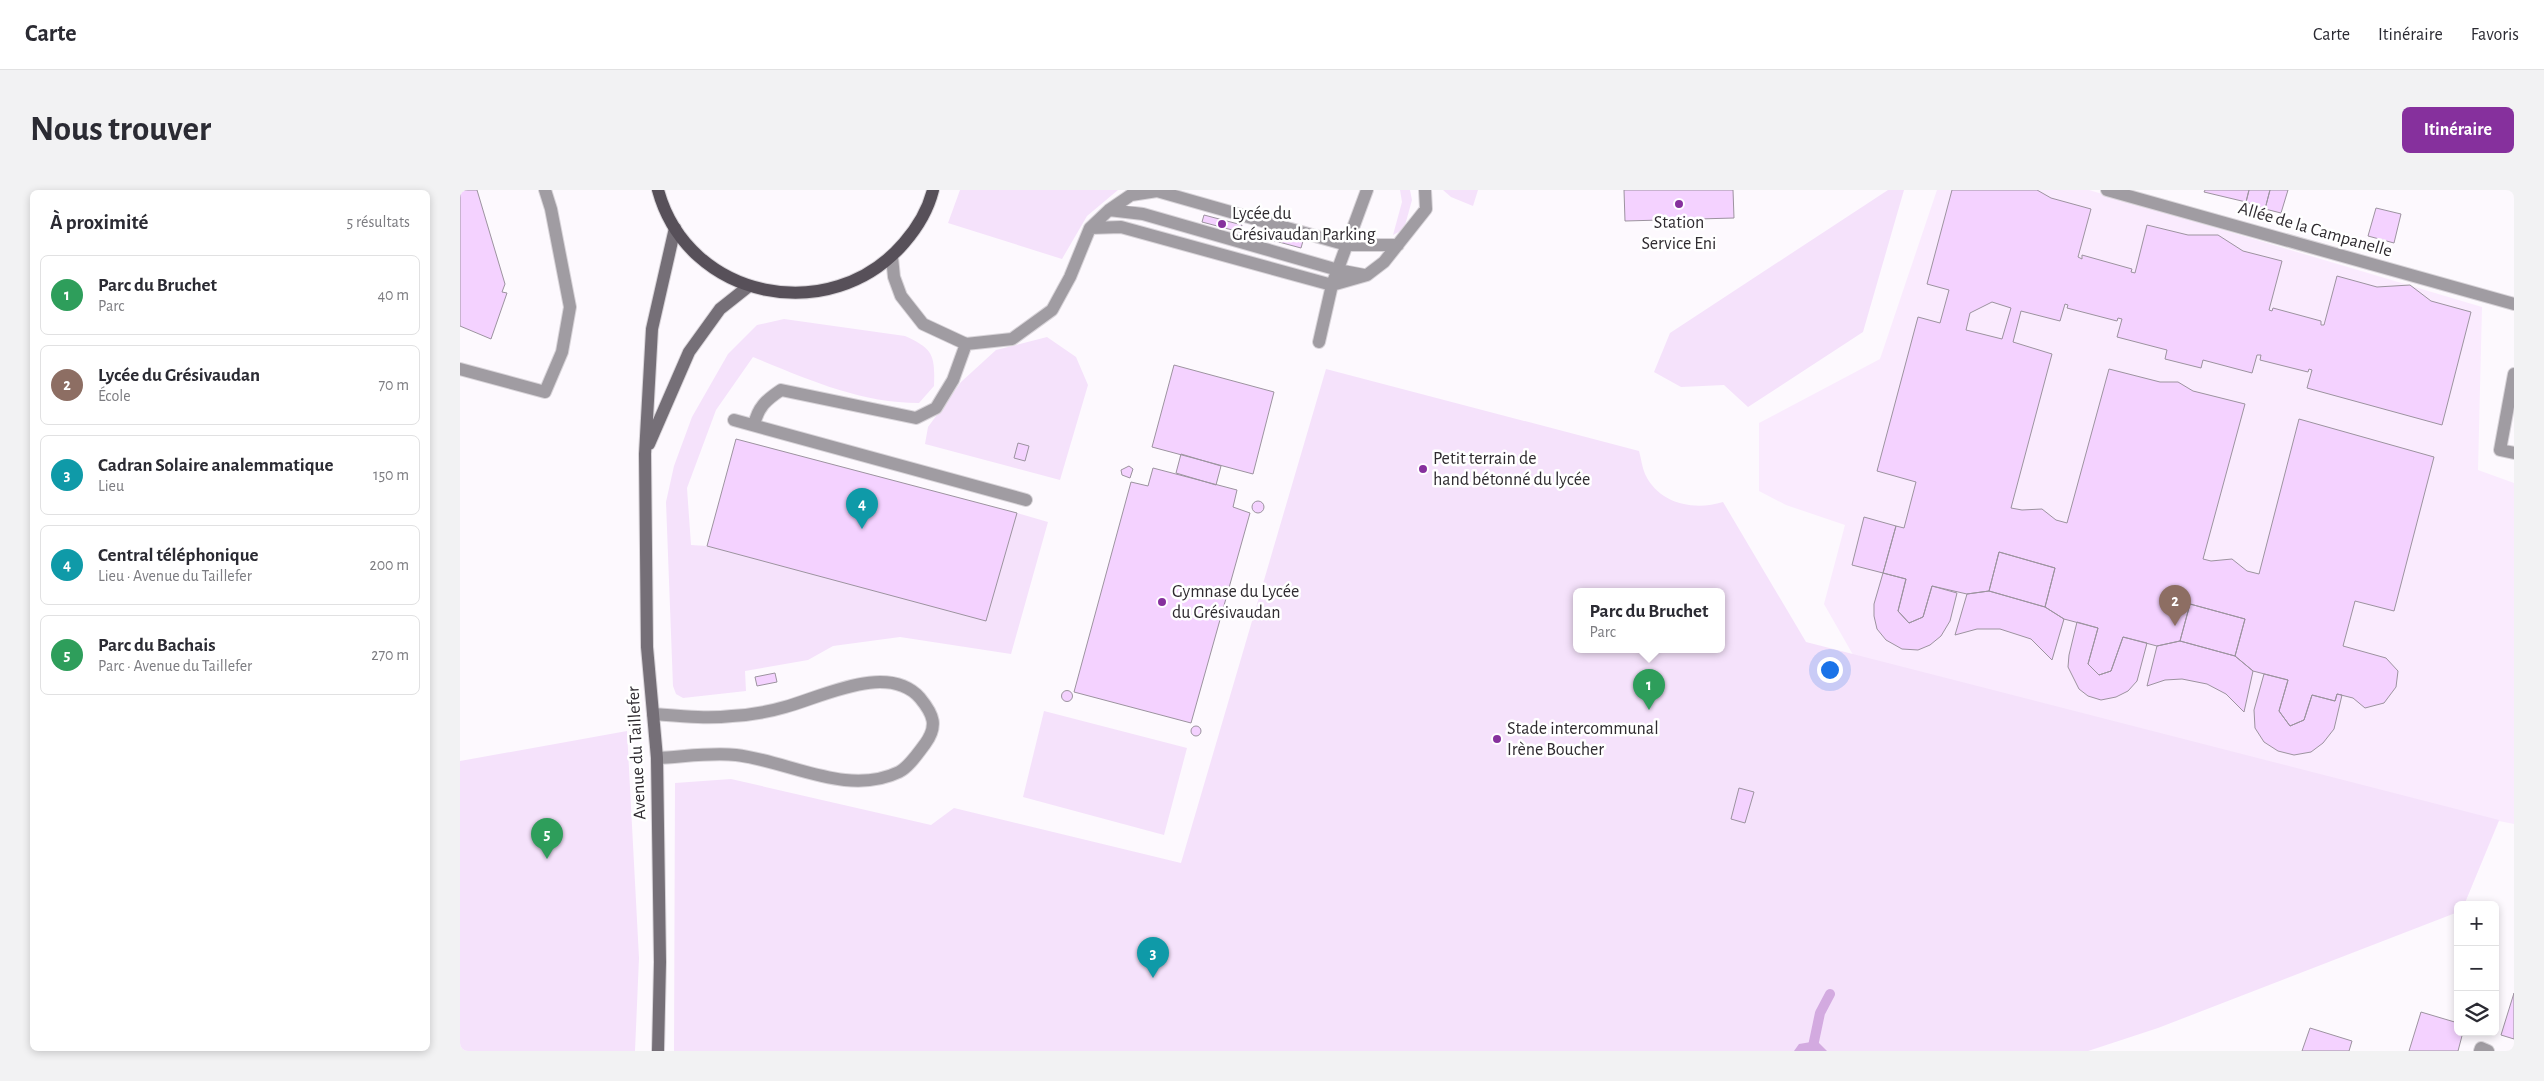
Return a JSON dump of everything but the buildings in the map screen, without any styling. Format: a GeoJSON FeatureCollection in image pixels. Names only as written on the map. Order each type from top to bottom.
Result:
{"type":"FeatureCollection","features":[{"type":"Feature","properties":{"kind":"main road"},"geometry":{"type":"LineString","coordinates":[[658,190],[665,211],[675,228],[707,263],[726,276],[749,286],[773,292],[824,291],[849,283],[892,257],[922,218],[933,190]]}},
{"type":"Feature","properties":{"kind":"main road","name":"Avenue du Taillefer"},"geometry":{"type":"LineString","coordinates":[[658,1051],[660,962],[657,758],[647,647],[645,454],[652,329],[675,228]]}},
{"type":"Feature","properties":{"kind":"main road","name":"Avenue du Taillefer"},"geometry":{"type":"LineString","coordinates":[[645,454],[689,352],[720,309],[749,286]]}},
{"type":"Feature","properties":{"kind":"street"},"geometry":{"type":"LineString","coordinates":[[460,369],[545,392],[562,352],[570,307],[551,209],[545,190]]}},
{"type":"Feature","properties":{"kind":"street"},"geometry":{"type":"LineString","coordinates":[[1319,342],[1332,285],[1367,190]]}},
{"type":"Feature","properties":{"kind":"street"},"geometry":{"type":"LineString","coordinates":[[1090,228],[1121,227],[1332,285],[1367,276],[1384,262],[1426,208],[1425,190]]}},
{"type":"Feature","properties":{"kind":"street","name":"Allée de la Campanelle"},"geometry":{"type":"LineString","coordinates":[[2107,190],[2514,304]]}},
{"type":"Feature","properties":{"kind":"street"},"geometry":{"type":"LineString","coordinates":[[892,257],[894,277],[901,296],[923,324],[966,344],[1012,339],[1052,310],[1070,277],[1090,228],[1109,210],[1131,195],[1160,191],[1347,245],[1398,245]]}},
{"type":"Feature","properties":{"kind":"street"},"geometry":{"type":"LineString","coordinates":[[1109,210],[1143,214],[1338,270],[1367,276]]}},
{"type":"Feature","properties":{"kind":"street"},"geometry":{"type":"LineString","coordinates":[[754,425],[757,412],[766,400],[782,390],[916,418],[936,408],[953,380],[966,344]]}},
{"type":"Feature","properties":{"kind":"street"},"geometry":{"type":"LineString","coordinates":[[2514,374],[2500,450],[2514,453]]}},
{"type":"Feature","properties":{"kind":"street"},"geometry":{"type":"LineString","coordinates":[[734,420],[1026,500]]}},
{"type":"Feature","properties":{"kind":"street"},"geometry":{"type":"LineString","coordinates":[[653,714],[731,716],[783,708],[868,682],[894,682],[918,696],[932,713],[932,734],[919,753],[900,771],[879,778],[856,781],[807,772],[736,755],[657,758]]}},
{"type":"Feature","properties":{"kind":"street"},"geometry":{"type":"LineString","coordinates":[[2480,1051],[2481,1048],[2488,1051]]}},
{"type":"Feature","properties":{"kind":"shaded area"},"geometry":{"type":"Polygon","coordinates":[[[960,190],[1118,190],[1087,216],[1062,259],[948,223],[960,190]]]}},
{"type":"Feature","properties":{"kind":"shaded area"},"geometry":{"type":"Polygon","coordinates":[[[1400,190],[1410,190],[1412,200],[1404,229],[1393,235],[1402,202],[1400,190]]]}},
{"type":"Feature","properties":{"kind":"shaded area"},"geometry":{"type":"Polygon","coordinates":[[[1443,190],[1478,190],[1473,206],[1451,197],[1443,190]]]}},
{"type":"Feature","properties":{"kind":"shaded area"},"geometry":{"type":"Polygon","coordinates":[[[1888,190],[1904,190],[1863,332],[1748,407],[1724,385],[1681,387],[1654,372],[1670,333],[1888,190]]]}},
{"type":"Feature","properties":{"kind":"shaded area"},"geometry":{"type":"Polygon","coordinates":[[[1937,190],[2089,190],[2482,307],[2478,470],[2514,483],[2514,824],[2499,821],[2466,901],[2454,901],[2454,912],[2006,923],[1824,604],[1845,525],[1786,505],[1759,491],[1759,423],[1880,359],[1937,190]]]}},
{"type":"Feature","properties":{"kind":"shaded area"},"geometry":{"type":"Polygon","coordinates":[[[784,319],[905,336],[922,345],[931,355],[934,367],[934,386],[919,403],[876,399],[834,388],[753,357],[716,410],[687,488],[691,545],[707,546],[986,620],[1017,513],[1048,522],[1011,654],[900,637],[833,646],[808,660],[745,671],[746,691],[683,698],[676,694],[673,686],[666,502],[674,466],[692,417],[728,354],[757,325],[784,319]]]}},
{"type":"Feature","properties":{"kind":"shaded area"},"geometry":{"type":"Polygon","coordinates":[[[1047,337],[1076,357],[1088,385],[1060,480],[925,444],[928,427],[961,382],[996,350],[1047,337]]]}},
{"type":"Feature","properties":{"kind":"shaded area"},"geometry":{"type":"Polygon","coordinates":[[[1326,369],[1639,451],[1645,474],[1651,484],[1668,498],[1678,503],[1701,506],[1723,502],[1806,642],[2499,820],[2466,901],[2454,901],[2454,914],[2158,1028],[2088,1051],[674,1051],[675,783],[731,779],[931,825],[954,808],[1181,863],[1326,369]]]}},
{"type":"Feature","properties":{"kind":"shaded area"},"geometry":{"type":"Polygon","coordinates":[[[1044,711],[1187,748],[1164,835],[1023,797],[1044,711]]]}},
{"type":"Feature","properties":{"kind":"shaded area"},"geometry":{"type":"Polygon","coordinates":[[[627,731],[639,958],[635,1051],[460,1051],[460,761],[627,731]]]}},
{"type":"Feature","properties":{"kind":"shaded area"},"geometry":{"type":"Polygon","coordinates":[[[1817,1041],[1827,1051],[1794,1051],[1799,1044],[1817,1041]]]}},
{"type":"Feature","properties":{"kind":"waterway"},"geometry":{"type":"LineString","coordinates":[[1812,1051],[1820,1013],[1830,994]]}},
{"type":"Feature","properties":{"kind":"place","name":"Station Service Eni"},"geometry":{"type":"Point","coordinates":[1679,204]}},
{"type":"Feature","properties":{"kind":"place","name":"Lycée du Grésivaudan Parking"},"geometry":{"type":"Point","coordinates":[1222,224]}},
{"type":"Feature","properties":{"kind":"place","name":"Petit terrain de hand bétonné du lycée"},"geometry":{"type":"Point","coordinates":[1423,469]}},
{"type":"Feature","properties":{"kind":"place","name":"Central téléphonique"},"geometry":{"type":"Point","coordinates":[862,529]}},
{"type":"Feature","properties":{"kind":"place","name":"Gymnase du Lycée du Grésivaudan"},"geometry":{"type":"Point","coordinates":[1162,602]}},
{"type":"Feature","properties":{"kind":"place","name":"Lycée du Grésivaudan"},"geometry":{"type":"Point","coordinates":[2175,626]}},
{"type":"Feature","properties":{"kind":"place","name":"Parc du Bruchet"},"geometry":{"type":"Point","coordinates":[1649,710]}},
{"type":"Feature","properties":{"kind":"place","name":"Stade intercommunal Irène Boucher"},"geometry":{"type":"Point","coordinates":[1497,739]}},
{"type":"Feature","properties":{"kind":"place","name":"Parc du Bachais"},"geometry":{"type":"Point","coordinates":[547,859]}},
{"type":"Feature","properties":{"kind":"place","name":"Cadran Solaire analemmatique"},"geometry":{"type":"Point","coordinates":[1153,978]}}]}
